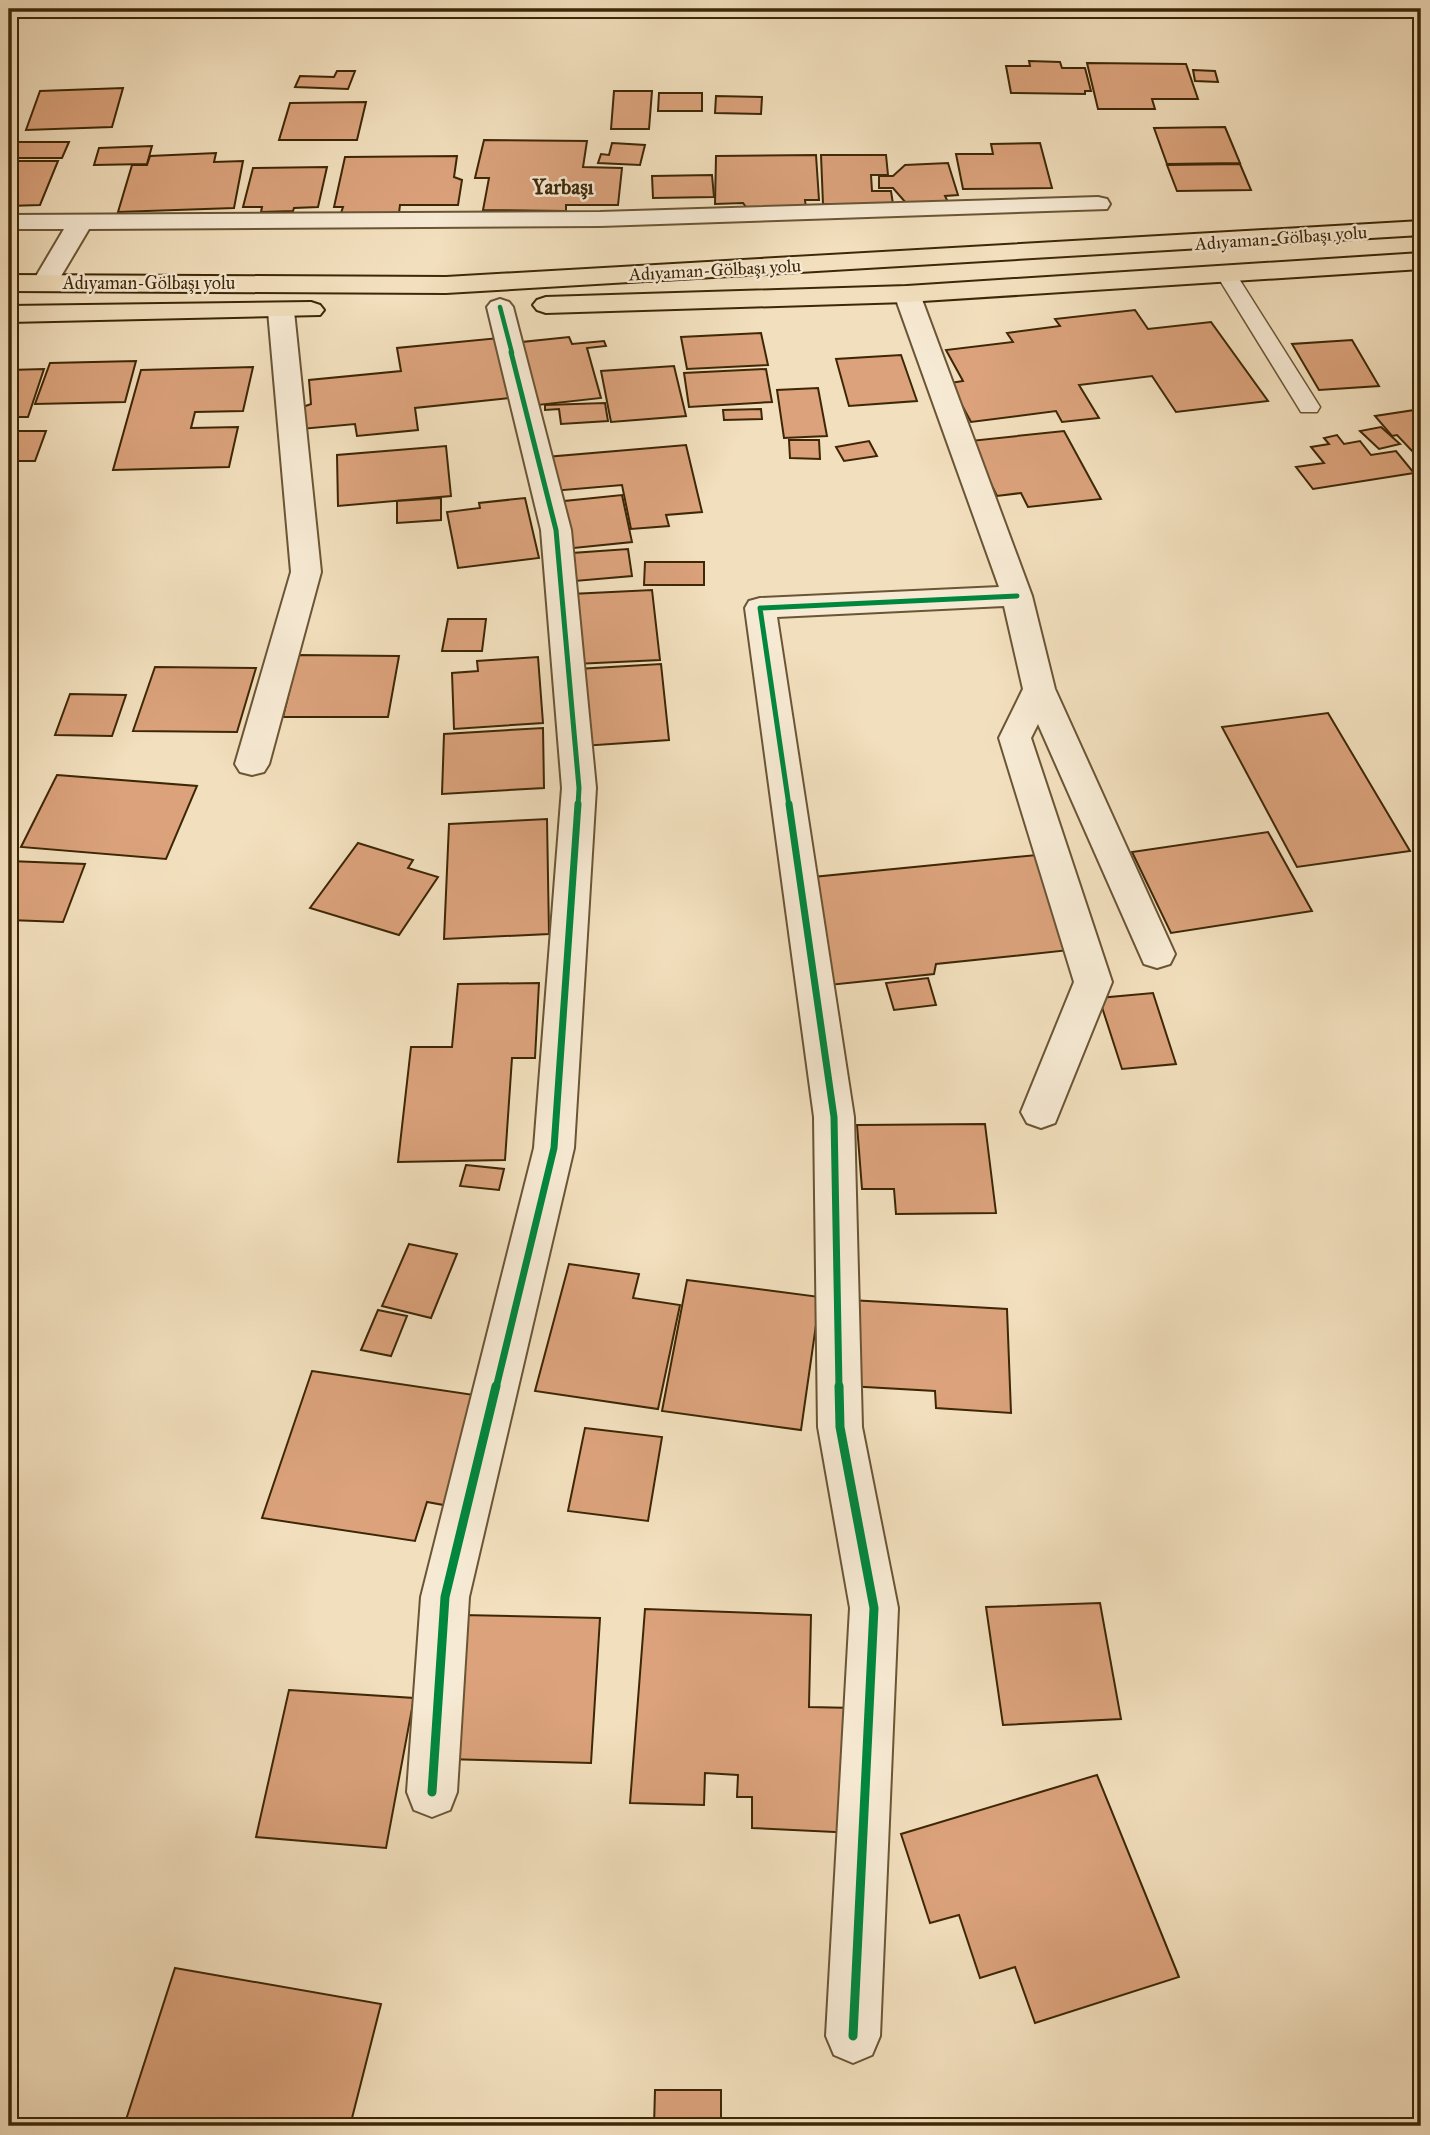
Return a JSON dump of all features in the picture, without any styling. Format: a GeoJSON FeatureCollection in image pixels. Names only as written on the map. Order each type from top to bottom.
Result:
{"type":"FeatureCollection","features":[{"type":"Feature","properties":{"kind":"highway","name":"Adıyaman-Gölbaşı yolu"},"geometry":{"type":"LineString","coordinates":[[9,282],[446,285],[1421,228]]}},
{"type":"Feature","properties":{"kind":"highway","name":"Adıyaman-Gölbaşı yolu"},"geometry":{"type":"LineString","coordinates":[[363,309],[907,294],[1421,261]]}},
{"type":"Feature","properties":{"kind":"highway","name":"Adıyaman-Gölbaşı yolu"},"geometry":{"type":"LineString","coordinates":[[9,314],[336,310]]}},
{"type":"Feature","properties":{"kind":"street"},"geometry":{"type":"LineString","coordinates":[[9,222],[600,219],[1098,204]]}},
{"type":"Feature","properties":{"kind":"street"},"geometry":{"type":"LineString","coordinates":[[45,283],[81,222]]}},
{"type":"Feature","properties":{"kind":"street"},"geometry":{"type":"LineString","coordinates":[[907,294],[1017,596],[1039,690],[1157,954]]}},
{"type":"Feature","properties":{"kind":"street"},"geometry":{"type":"LineString","coordinates":[[432,1792],[445,1597],[554,1148],[579,788],[556,530],[500,307]]}},
{"type":"Feature","properties":{"kind":"street"},"geometry":{"type":"LineString","coordinates":[[252,764],[306,572],[281,311]]}},
{"type":"Feature","properties":{"kind":"street"},"geometry":{"type":"LineString","coordinates":[[853,2036],[874,1608],[840,1427],[834,1117],[760,608],[1017,596]]}},
{"type":"Feature","properties":{"kind":"street"},"geometry":{"type":"LineString","coordinates":[[1039,690],[1015,738],[1093,982],[1041,1112]]}},
{"type":"Feature","properties":{"kind":"lane"},"geometry":{"type":"LineString","coordinates":[[1226,274],[1308,407]]}},
{"type":"Feature","properties":{"kind":"building"},"geometry":{"type":"Polygon","coordinates":[[[1029,61],[1060,62],[1062,68],[1085,68],[1091,91],[1085,91],[1085,94],[1011,93],[1006,66],[1030,66],[1029,61]]]}},
{"type":"Feature","properties":{"kind":"building"},"geometry":{"type":"Polygon","coordinates":[[[1087,63],[1186,64],[1198,99],[1152,99],[1155,109],[1098,109],[1087,63]]]}},
{"type":"Feature","properties":{"kind":"building"},"geometry":{"type":"Polygon","coordinates":[[[1193,70],[1215,71],[1218,82],[1195,81],[1193,70]]]}},
{"type":"Feature","properties":{"kind":"building"},"geometry":{"type":"Polygon","coordinates":[[[337,71],[355,71],[348,89],[295,87],[300,76],[334,77],[337,71]]]}},
{"type":"Feature","properties":{"kind":"building"},"geometry":{"type":"Polygon","coordinates":[[[123,88],[112,127],[26,130],[40,91],[123,88]]]}},
{"type":"Feature","properties":{"kind":"building"},"geometry":{"type":"Polygon","coordinates":[[[614,91],[652,91],[649,129],[611,129],[614,91]]]}},
{"type":"Feature","properties":{"kind":"building"},"geometry":{"type":"Polygon","coordinates":[[[659,93],[702,93],[702,111],[658,111],[659,93]]]}},
{"type":"Feature","properties":{"kind":"building"},"geometry":{"type":"Polygon","coordinates":[[[716,96],[762,97],[761,114],[715,113],[716,96]]]}},
{"type":"Feature","properties":{"kind":"building"},"geometry":{"type":"Polygon","coordinates":[[[366,102],[357,140],[279,140],[290,103],[366,102]]]}},
{"type":"Feature","properties":{"kind":"building"},"geometry":{"type":"Polygon","coordinates":[[[1225,127],[1240,163],[1167,164],[1154,128],[1225,127]]]}},
{"type":"Feature","properties":{"kind":"building"},"geometry":{"type":"Polygon","coordinates":[[[484,140],[587,141],[583,167],[622,168],[618,205],[566,205],[566,211],[483,210],[489,178],[475,178],[484,140]]]}},
{"type":"Feature","properties":{"kind":"building"},"geometry":{"type":"Polygon","coordinates":[[[12,142],[69,142],[62,158],[9,158],[12,142]]]}},
{"type":"Feature","properties":{"kind":"building"},"geometry":{"type":"Polygon","coordinates":[[[612,143],[645,145],[640,165],[598,163],[601,154],[609,155],[612,143]]]}},
{"type":"Feature","properties":{"kind":"building"},"geometry":{"type":"Polygon","coordinates":[[[1040,143],[1052,188],[963,189],[956,154],[993,154],[991,144],[1040,143]]]}},
{"type":"Feature","properties":{"kind":"building"},"geometry":{"type":"Polygon","coordinates":[[[152,146],[147,164],[94,165],[99,148],[152,146]]]}},
{"type":"Feature","properties":{"kind":"building"},"geometry":{"type":"Polygon","coordinates":[[[216,153],[214,162],[243,161],[234,208],[118,212],[132,165],[147,165],[150,156],[216,153]]]}},
{"type":"Feature","properties":{"kind":"building"},"geometry":{"type":"Polygon","coordinates":[[[816,155],[819,200],[805,200],[806,208],[746,207],[743,203],[715,204],[716,156],[816,155]]]}},
{"type":"Feature","properties":{"kind":"building"},"geometry":{"type":"Polygon","coordinates":[[[821,155],[886,155],[888,175],[871,175],[872,191],[891,191],[893,204],[823,204],[821,155]]]}},
{"type":"Feature","properties":{"kind":"building"},"geometry":{"type":"Polygon","coordinates":[[[457,156],[454,177],[462,180],[458,205],[400,205],[399,213],[341,213],[343,207],[334,207],[345,157],[457,156]]]}},
{"type":"Feature","properties":{"kind":"building"},"geometry":{"type":"Polygon","coordinates":[[[9,161],[58,161],[40,205],[9,206],[9,161]]]}},
{"type":"Feature","properties":{"kind":"building"},"geometry":{"type":"Polygon","coordinates":[[[948,163],[958,195],[945,196],[948,202],[906,203],[893,188],[879,188],[879,176],[893,176],[905,165],[948,163]]]}},
{"type":"Feature","properties":{"kind":"building"},"geometry":{"type":"Polygon","coordinates":[[[1240,164],[1251,190],[1177,191],[1167,165],[1240,164]]]}},
{"type":"Feature","properties":{"kind":"building"},"geometry":{"type":"Polygon","coordinates":[[[327,167],[318,207],[261,212],[262,207],[243,207],[253,168],[327,167]]]}},
{"type":"Feature","properties":{"kind":"building"},"geometry":{"type":"Polygon","coordinates":[[[712,175],[714,197],[653,198],[652,176],[712,175]]]}},
{"type":"Feature","properties":{"kind":"building"},"geometry":{"type":"Polygon","coordinates":[[[1135,310],[1148,329],[1211,322],[1268,401],[1176,412],[1152,376],[1079,385],[1099,418],[1062,422],[1056,411],[971,422],[950,383],[963,381],[946,350],[1013,342],[1007,333],[1060,326],[1055,319],[1135,310]]]}},
{"type":"Feature","properties":{"kind":"building"},"geometry":{"type":"Polygon","coordinates":[[[761,333],[768,365],[687,369],[681,337],[761,333]]]}},
{"type":"Feature","properties":{"kind":"building"},"geometry":{"type":"Polygon","coordinates":[[[569,337],[572,344],[604,341],[606,346],[587,348],[601,398],[538,405],[537,397],[526,399],[522,342],[569,337]]]}},
{"type":"Feature","properties":{"kind":"building"},"geometry":{"type":"Polygon","coordinates":[[[499,338],[511,398],[415,408],[418,430],[357,436],[355,424],[301,429],[300,408],[311,404],[309,380],[401,371],[397,348],[499,338]]]}},
{"type":"Feature","properties":{"kind":"building"},"geometry":{"type":"Polygon","coordinates":[[[1352,340],[1379,386],[1319,390],[1292,344],[1352,340]]]}},
{"type":"Feature","properties":{"kind":"building"},"geometry":{"type":"Polygon","coordinates":[[[901,355],[917,401],[849,406],[836,359],[901,355]]]}},
{"type":"Feature","properties":{"kind":"building"},"geometry":{"type":"Polygon","coordinates":[[[136,361],[125,402],[35,404],[50,363],[136,361]]]}},
{"type":"Feature","properties":{"kind":"building"},"geometry":{"type":"Polygon","coordinates":[[[674,366],[686,416],[611,422],[601,371],[674,366]]]}},
{"type":"Feature","properties":{"kind":"building"},"geometry":{"type":"Polygon","coordinates":[[[253,367],[243,411],[195,412],[191,428],[238,427],[229,467],[113,470],[141,370],[253,367]]]}},
{"type":"Feature","properties":{"kind":"building"},"geometry":{"type":"Polygon","coordinates":[[[44,369],[28,417],[9,417],[9,370],[44,369]]]}},
{"type":"Feature","properties":{"kind":"building"},"geometry":{"type":"Polygon","coordinates":[[[766,369],[772,402],[689,407],[684,373],[766,369]]]}},
{"type":"Feature","properties":{"kind":"building"},"geometry":{"type":"Polygon","coordinates":[[[818,388],[827,436],[784,438],[777,390],[818,388]]]}},
{"type":"Feature","properties":{"kind":"building"},"geometry":{"type":"Polygon","coordinates":[[[605,403],[608,421],[561,424],[559,409],[545,410],[545,405],[605,403]]]}},
{"type":"Feature","properties":{"kind":"building"},"geometry":{"type":"Polygon","coordinates":[[[761,409],[762,419],[724,420],[723,410],[761,409]]]}},
{"type":"Feature","properties":{"kind":"building"},"geometry":{"type":"Polygon","coordinates":[[[1421,409],[1421,452],[1414,453],[1397,435],[1392,436],[1375,416],[1421,409]]]}},
{"type":"Feature","properties":{"kind":"building"},"geometry":{"type":"Polygon","coordinates":[[[1381,427],[1400,444],[1379,449],[1360,431],[1381,427]]]}},
{"type":"Feature","properties":{"kind":"building"},"geometry":{"type":"Polygon","coordinates":[[[9,431],[46,431],[35,461],[9,461],[9,431]]]}},
{"type":"Feature","properties":{"kind":"building"},"geometry":{"type":"Polygon","coordinates":[[[1064,431],[1101,499],[1028,507],[1021,493],[997,496],[970,441],[1064,431]]]}},
{"type":"Feature","properties":{"kind":"building"},"geometry":{"type":"Polygon","coordinates":[[[1337,435],[1344,444],[1360,441],[1371,455],[1396,451],[1414,473],[1313,489],[1296,467],[1324,463],[1311,447],[1329,444],[1324,438],[1337,435]]]}},
{"type":"Feature","properties":{"kind":"building"},"geometry":{"type":"Polygon","coordinates":[[[789,440],[819,440],[820,459],[790,458],[789,440]]]}},
{"type":"Feature","properties":{"kind":"building"},"geometry":{"type":"Polygon","coordinates":[[[869,441],[877,456],[844,461],[836,447],[869,441]]]}},
{"type":"Feature","properties":{"kind":"building"},"geometry":{"type":"Polygon","coordinates":[[[686,445],[702,512],[666,515],[669,526],[631,529],[622,485],[552,491],[546,457],[686,445]]]}},
{"type":"Feature","properties":{"kind":"building"},"geometry":{"type":"Polygon","coordinates":[[[446,446],[451,496],[338,506],[337,455],[446,446]]]}},
{"type":"Feature","properties":{"kind":"building"},"geometry":{"type":"Polygon","coordinates":[[[622,495],[632,542],[564,549],[555,502],[622,495]]]}},
{"type":"Feature","properties":{"kind":"building"},"geometry":{"type":"Polygon","coordinates":[[[441,498],[441,520],[397,523],[397,501],[441,498]]]}},
{"type":"Feature","properties":{"kind":"building"},"geometry":{"type":"Polygon","coordinates":[[[525,498],[539,558],[458,568],[447,512],[480,508],[479,503],[525,498]]]}},
{"type":"Feature","properties":{"kind":"building"},"geometry":{"type":"Polygon","coordinates":[[[628,549],[632,576],[575,581],[572,553],[628,549]]]}},
{"type":"Feature","properties":{"kind":"building"},"geometry":{"type":"Polygon","coordinates":[[[645,562],[704,562],[704,585],[644,585],[645,562]]]}},
{"type":"Feature","properties":{"kind":"building"},"geometry":{"type":"Polygon","coordinates":[[[652,590],[660,660],[575,664],[571,594],[652,590]]]}},
{"type":"Feature","properties":{"kind":"building"},"geometry":{"type":"Polygon","coordinates":[[[448,619],[486,619],[482,651],[442,651],[448,619]]]}},
{"type":"Feature","properties":{"kind":"building"},"geometry":{"type":"Polygon","coordinates":[[[298,655],[399,656],[388,717],[283,717],[298,655]]]}},
{"type":"Feature","properties":{"kind":"building"},"geometry":{"type":"Polygon","coordinates":[[[538,657],[543,723],[454,729],[452,673],[478,671],[477,661],[538,657]]]}},
{"type":"Feature","properties":{"kind":"building"},"geometry":{"type":"Polygon","coordinates":[[[661,664],[669,740],[582,746],[577,669],[661,664]]]}},
{"type":"Feature","properties":{"kind":"building"},"geometry":{"type":"Polygon","coordinates":[[[155,667],[256,668],[237,732],[133,731],[155,667]]]}},
{"type":"Feature","properties":{"kind":"building"},"geometry":{"type":"Polygon","coordinates":[[[70,694],[126,695],[112,736],[55,735],[70,694]]]}},
{"type":"Feature","properties":{"kind":"building"},"geometry":{"type":"Polygon","coordinates":[[[1328,713],[1410,851],[1297,867],[1222,727],[1328,713]]]}},
{"type":"Feature","properties":{"kind":"building"},"geometry":{"type":"Polygon","coordinates":[[[543,728],[544,788],[442,794],[444,734],[543,728]]]}},
{"type":"Feature","properties":{"kind":"building"},"geometry":{"type":"Polygon","coordinates":[[[57,775],[197,786],[166,859],[21,847],[57,775]]]}},
{"type":"Feature","properties":{"kind":"building"},"geometry":{"type":"Polygon","coordinates":[[[547,819],[549,934],[444,939],[449,824],[547,819]]]}},
{"type":"Feature","properties":{"kind":"building"},"geometry":{"type":"Polygon","coordinates":[[[1268,832],[1312,911],[1171,933],[1132,852],[1268,832]]]}},
{"type":"Feature","properties":{"kind":"building"},"geometry":{"type":"Polygon","coordinates":[[[358,843],[413,860],[408,868],[438,877],[399,935],[310,908],[358,843]]]}},
{"type":"Feature","properties":{"kind":"building"},"geometry":{"type":"Polygon","coordinates":[[[1037,855],[1070,950],[936,964],[934,974],[829,985],[803,878],[1037,855]]]}},
{"type":"Feature","properties":{"kind":"building"},"geometry":{"type":"Polygon","coordinates":[[[9,861],[85,864],[63,922],[9,920],[9,861]]]}},
{"type":"Feature","properties":{"kind":"building"},"geometry":{"type":"Polygon","coordinates":[[[928,978],[936,1005],[894,1010],[886,983],[928,978]]]}},
{"type":"Feature","properties":{"kind":"building"},"geometry":{"type":"Polygon","coordinates":[[[539,983],[535,1058],[512,1058],[505,1160],[398,1162],[411,1047],[452,1047],[458,984],[539,983]]]}},
{"type":"Feature","properties":{"kind":"building"},"geometry":{"type":"Polygon","coordinates":[[[1153,993],[1176,1064],[1122,1069],[1099,998],[1153,993]]]}},
{"type":"Feature","properties":{"kind":"building"},"geometry":{"type":"Polygon","coordinates":[[[985,1124],[996,1213],[896,1214],[894,1189],[862,1189],[857,1125],[985,1124]]]}},
{"type":"Feature","properties":{"kind":"building"},"geometry":{"type":"Polygon","coordinates":[[[466,1165],[504,1169],[499,1190],[460,1186],[466,1165]]]}},
{"type":"Feature","properties":{"kind":"building"},"geometry":{"type":"Polygon","coordinates":[[[409,1244],[457,1254],[431,1318],[382,1306],[409,1244]]]}},
{"type":"Feature","properties":{"kind":"building"},"geometry":{"type":"Polygon","coordinates":[[[569,1264],[639,1274],[633,1298],[680,1305],[658,1409],[535,1391],[569,1264]]]}},
{"type":"Feature","properties":{"kind":"building"},"geometry":{"type":"Polygon","coordinates":[[[687,1280],[820,1297],[801,1430],[662,1411],[687,1280]]]}},
{"type":"Feature","properties":{"kind":"building"},"geometry":{"type":"Polygon","coordinates":[[[850,1300],[1007,1309],[1011,1413],[936,1408],[935,1391],[848,1386],[850,1300]]]}},
{"type":"Feature","properties":{"kind":"building"},"geometry":{"type":"Polygon","coordinates":[[[378,1310],[407,1316],[391,1356],[361,1350],[378,1310]]]}},
{"type":"Feature","properties":{"kind":"building"},"geometry":{"type":"Polygon","coordinates":[[[312,1371],[481,1396],[465,1509],[427,1502],[415,1541],[262,1518],[312,1371]]]}},
{"type":"Feature","properties":{"kind":"building"},"geometry":{"type":"Polygon","coordinates":[[[585,1428],[662,1437],[648,1521],[568,1511],[585,1428]]]}},
{"type":"Feature","properties":{"kind":"building"},"geometry":{"type":"Polygon","coordinates":[[[1100,1603],[1121,1719],[1003,1725],[986,1607],[1100,1603]]]}},
{"type":"Feature","properties":{"kind":"building"},"geometry":{"type":"Polygon","coordinates":[[[645,1609],[811,1615],[809,1707],[855,1708],[855,1833],[752,1828],[752,1797],[737,1797],[738,1775],[705,1773],[704,1805],[630,1803],[645,1609]]]}},
{"type":"Feature","properties":{"kind":"building"},"geometry":{"type":"Polygon","coordinates":[[[462,1615],[600,1618],[591,1763],[446,1759],[462,1615]]]}},
{"type":"Feature","properties":{"kind":"building"},"geometry":{"type":"Polygon","coordinates":[[[289,1690],[414,1698],[386,1848],[256,1837],[289,1690]]]}},
{"type":"Feature","properties":{"kind":"building"},"geometry":{"type":"Polygon","coordinates":[[[1097,1775],[1179,1977],[1035,2023],[1015,1967],[980,1978],[959,1915],[930,1923],[901,1834],[1097,1775]]]}},
{"type":"Feature","properties":{"kind":"building"},"geometry":{"type":"Polygon","coordinates":[[[175,1968],[381,2004],[350,2126],[124,2126],[175,1968]]]}},
{"type":"Feature","properties":{"kind":"building"},"geometry":{"type":"Polygon","coordinates":[[[655,2090],[721,2090],[721,2126],[654,2126],[655,2090]]]}},
{"type":"Feature","properties":{"kind":"cycle path"},"geometry":{"type":"LineString","coordinates":[[432,1792],[445,1597],[554,1148],[579,788],[556,530],[500,307]]}},
{"type":"Feature","properties":{"kind":"cycle path"},"geometry":{"type":"LineString","coordinates":[[853,2036],[874,1608],[840,1427],[834,1117],[760,608],[1017,596]]}},
{"type":"Feature","properties":{"kind":"district","name":"Yarbaşı"},"geometry":{"type":"Point","coordinates":[563,187]}}]}
